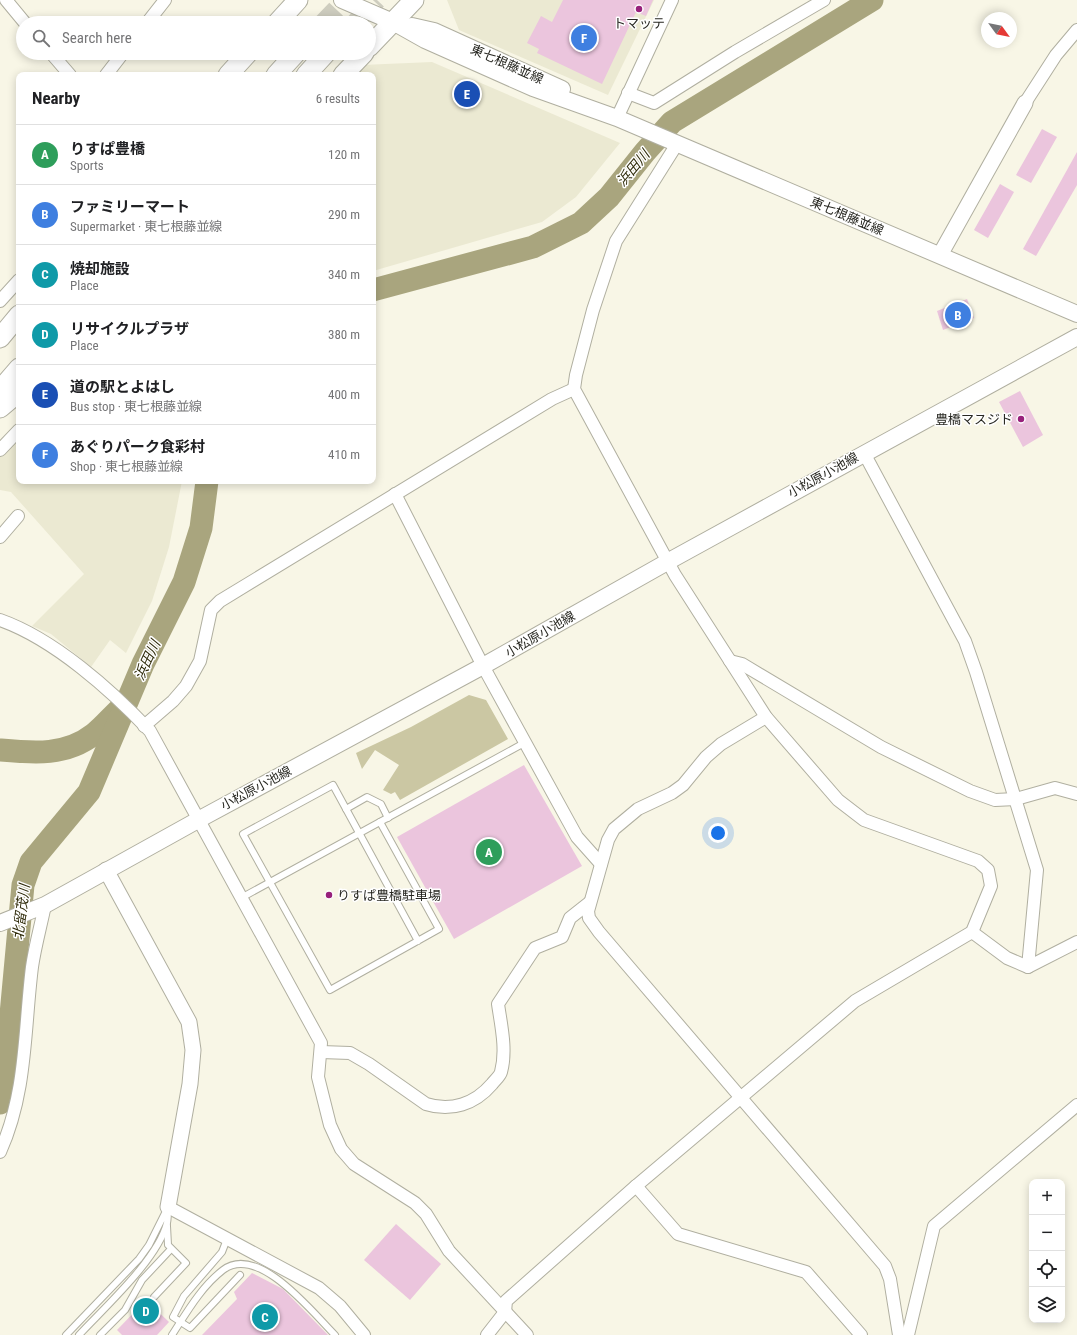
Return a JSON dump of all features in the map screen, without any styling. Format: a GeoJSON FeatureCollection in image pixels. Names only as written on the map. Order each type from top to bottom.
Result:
{"type":"FeatureCollection","features":[{"type":"Feature","properties":{"kind":"highway"},"geometry":{"type":"LineString","coordinates":[[283,16],[298,0]]}},
{"type":"Feature","properties":{"kind":"highway"},"geometry":{"type":"LineString","coordinates":[[376,40],[414,0]]}},
{"type":"Feature","properties":{"kind":"highway"},"geometry":{"type":"LineString","coordinates":[[231,72],[242,60]]}},
{"type":"Feature","properties":{"kind":"highway"},"geometry":{"type":"LineString","coordinates":[[279,72],[290,60]]}},
{"type":"Feature","properties":{"kind":"highway"},"geometry":{"type":"LineString","coordinates":[[309,72],[320,60]]}},
{"type":"Feature","properties":{"kind":"highway"},"geometry":{"type":"LineString","coordinates":[[346,72],[357,60]]}},
{"type":"Feature","properties":{"kind":"highway"},"geometry":{"type":"LineString","coordinates":[[0,338],[16,319]]}},
{"type":"Feature","properties":{"kind":"highway"},"geometry":{"type":"LineString","coordinates":[[0,390],[16,371]]}},
{"type":"Feature","properties":{"kind":"highway"},"geometry":{"type":"LineString","coordinates":[[0,394],[16,378]]}},
{"type":"Feature","properties":{"kind":"highway"},"geometry":{"type":"LineString","coordinates":[[0,408],[16,395]]}},
{"type":"Feature","properties":{"kind":"main road","name":"東七根藤並線"},"geometry":{"type":"LineString","coordinates":[[342,0],[393,22],[434,32],[587,100],[617,118],[1077,314]]}},
{"type":"Feature","properties":{"kind":"main road","name":"小松原小池線"},"geometry":{"type":"LineString","coordinates":[[5,921],[41,906],[483,666],[669,561],[1077,337]]}},
{"type":"Feature","properties":{"kind":"street"},"geometry":{"type":"LineString","coordinates":[[6,0],[20,16]]}},
{"type":"Feature","properties":{"kind":"street"},"geometry":{"type":"LineString","coordinates":[[152,16],[164,0]]}},
{"type":"Feature","properties":{"kind":"street"},"geometry":{"type":"LineString","coordinates":[[617,118],[672,0]]}},
{"type":"Feature","properties":{"kind":"street"},"geometry":{"type":"LineString","coordinates":[[628,93],[654,103],[735,52],[824,0]]}},
{"type":"Feature","properties":{"kind":"street"},"geometry":{"type":"LineString","coordinates":[[940,255],[1025,103],[1056,55],[1077,30]]}},
{"type":"Feature","properties":{"kind":"street"},"geometry":{"type":"LineString","coordinates":[[57,60],[67,72]]}},
{"type":"Feature","properties":{"kind":"street"},"geometry":{"type":"LineString","coordinates":[[108,72],[118,60]]}},
{"type":"Feature","properties":{"kind":"street"},"geometry":{"type":"LineString","coordinates":[[487,1335],[505,1312],[506,1301],[636,1186],[855,1001],[972,932],[990,886],[988,870],[978,861],[864,820],[838,800],[766,716],[675,575],[669,561],[574,389],[576,375],[593,310],[616,241],[678,144]]}},
{"type":"Feature","properties":{"kind":"street"},"geometry":{"type":"LineString","coordinates":[[0,301],[16,283]]}},
{"type":"Feature","properties":{"kind":"street"},"geometry":{"type":"LineString","coordinates":[[142,722],[174,701],[186,686],[200,661],[211,610],[220,601],[552,399],[574,389]]}},
{"type":"Feature","properties":{"kind":"street"},"geometry":{"type":"LineString","coordinates":[[0,450],[16,433]]}},
{"type":"Feature","properties":{"kind":"street"},"geometry":{"type":"LineString","coordinates":[[864,453],[965,641],[1016,799],[1037,870],[1028,967]]}},
{"type":"Feature","properties":{"kind":"street"},"geometry":{"type":"LineString","coordinates":[[396,494],[483,666],[577,837],[601,864]]}},
{"type":"Feature","properties":{"kind":"street"},"geometry":{"type":"LineString","coordinates":[[0,537],[18,516]]}},
{"type":"Feature","properties":{"kind":"street"},"geometry":{"type":"LineString","coordinates":[[0,620],[42,639],[104,687],[142,722],[150,732],[321,1043],[318,1077],[330,1124],[341,1149],[354,1164],[415,1203],[426,1214],[449,1251],[527,1335]]}},
{"type":"Feature","properties":{"kind":"street"},"geometry":{"type":"LineString","coordinates":[[730,661],[742,664],[881,747],[970,791],[995,800],[1016,799],[1055,788],[1077,794]]}},
{"type":"Feature","properties":{"kind":"street"},"geometry":{"type":"LineString","coordinates":[[766,716],[721,744],[706,757],[683,785],[672,793],[638,809],[620,822],[608,840],[589,903],[589,918],[599,932],[885,1266],[890,1279],[899,1335]]}},
{"type":"Feature","properties":{"kind":"street"},"geometry":{"type":"LineString","coordinates":[[106,870],[189,1022],[193,1050],[190,1084],[168,1208],[319,1288],[340,1306],[364,1335]]}},
{"type":"Feature","properties":{"kind":"street"},"geometry":{"type":"LineString","coordinates":[[321,1052],[350,1053],[369,1064],[426,1104],[437,1107],[452,1108],[470,1102],[485,1093],[501,1073],[504,1047],[498,1004],[535,948],[562,937],[570,918],[589,903]]}},
{"type":"Feature","properties":{"kind":"street"},"geometry":{"type":"LineString","coordinates":[[0,1152],[20,1091],[32,966],[41,906]]}},
{"type":"Feature","properties":{"kind":"street"},"geometry":{"type":"LineString","coordinates":[[972,932],[1007,958],[1028,967]]}},
{"type":"Feature","properties":{"kind":"street"},"geometry":{"type":"LineString","coordinates":[[1028,967],[1077,942]]}},
{"type":"Feature","properties":{"kind":"street"},"geometry":{"type":"LineString","coordinates":[[908,1335],[934,1226],[1077,1105]]}},
{"type":"Feature","properties":{"kind":"street"},"geometry":{"type":"LineString","coordinates":[[636,1186],[678,1234],[806,1272],[861,1335]]}},
{"type":"Feature","properties":{"kind":"lane"},"geometry":{"type":"LineString","coordinates":[[242,898],[526,742]]}},
{"type":"Feature","properties":{"kind":"lane"},"geometry":{"type":"LineString","coordinates":[[380,822],[439,929],[330,990],[243,834],[333,785],[418,940]]}},
{"type":"Feature","properties":{"kind":"lane"},"geometry":{"type":"LineString","coordinates":[[346,809],[367,797],[381,804],[388,818]]}},
{"type":"Feature","properties":{"kind":"lane"},"geometry":{"type":"LineString","coordinates":[[154,1297],[186,1263],[168,1245],[168,1208]]}},
{"type":"Feature","properties":{"kind":"lane"},"geometry":{"type":"LineString","coordinates":[[66,1335],[139,1259],[149,1245],[168,1208]]}},
{"type":"Feature","properties":{"kind":"lane"},"geometry":{"type":"LineString","coordinates":[[79,1335],[140,1269],[156,1247],[167,1223]]}},
{"type":"Feature","properties":{"kind":"lane"},"geometry":{"type":"LineString","coordinates":[[227,1239],[222,1252],[184,1296],[173,1316],[190,1328],[240,1275]]}},
{"type":"Feature","properties":{"kind":"lane"},"geometry":{"type":"LineString","coordinates":[[100,1335],[125,1310],[142,1280],[171,1249]]}},
{"type":"Feature","properties":{"kind":"lane"},"geometry":{"type":"LineString","coordinates":[[172,1335],[199,1294],[223,1270],[238,1264],[246,1264],[270,1274],[279,1280],[335,1335]]}},
{"type":"Feature","properties":{"kind":"shaded area"},"geometry":{"type":"Polygon","coordinates":[[[447,0],[654,0],[608,95],[459,30],[447,0]]]}},
{"type":"Feature","properties":{"kind":"shaded area"},"geometry":{"type":"Polygon","coordinates":[[[432,62],[620,143],[576,197],[542,222],[376,270],[376,72],[356,72],[362,65],[432,62]]]}},
{"type":"Feature","properties":{"kind":"shaded area"},"geometry":{"type":"Polygon","coordinates":[[[16,440],[16,484],[181,484],[169,547],[152,601],[126,653],[110,640],[91,667],[51,634],[32,626],[84,574],[11,492],[0,490],[0,456],[16,440]]]}},
{"type":"Feature","properties":{"kind":"shaded area"},"geometry":{"type":"Polygon","coordinates":[[[469,695],[486,700],[508,739],[400,800],[395,792],[391,794],[383,790],[399,765],[375,750],[362,769],[356,753],[411,727],[469,695]]]}},
{"type":"Feature","properties":{"kind":"building"},"geometry":{"type":"Polygon","coordinates":[[[563,0],[653,0],[646,16],[636,12],[602,84],[537,53],[539,49],[527,43],[541,16],[552,22],[563,0]]]}},
{"type":"Feature","properties":{"kind":"building"},"geometry":{"type":"Polygon","coordinates":[[[1042,129],[1057,137],[1031,183],[1016,175],[1042,129]]]}},
{"type":"Feature","properties":{"kind":"building"},"geometry":{"type":"Polygon","coordinates":[[[1077,152],[1077,185],[1036,256],[1023,249],[1077,152]]]}},
{"type":"Feature","properties":{"kind":"building"},"geometry":{"type":"Polygon","coordinates":[[[1000,184],[1014,192],[988,238],[974,230],[1000,184]]]}},
{"type":"Feature","properties":{"kind":"building"},"geometry":{"type":"Polygon","coordinates":[[[967,299],[974,318],[943,330],[937,311],[967,299]]]}},
{"type":"Feature","properties":{"kind":"building","name":"豊橋マスジド"},"geometry":{"type":"Polygon","coordinates":[[[1020,391],[1043,435],[1023,447],[999,402],[1020,391]]]}},
{"type":"Feature","properties":{"kind":"building"},"geometry":{"type":"Polygon","coordinates":[[[524,765],[582,866],[454,939],[397,837],[524,765]]]}},
{"type":"Feature","properties":{"kind":"building"},"geometry":{"type":"Polygon","coordinates":[[[396,1224],[441,1264],[410,1300],[364,1260],[396,1224]]]}},
{"type":"Feature","properties":{"kind":"building"},"geometry":{"type":"Polygon","coordinates":[[[252,1273],[283,1289],[328,1335],[202,1335],[237,1299],[234,1292],[252,1273]]]}},
{"type":"Feature","properties":{"kind":"building"},"geometry":{"type":"Polygon","coordinates":[[[146,1300],[169,1322],[157,1335],[122,1335],[117,1330],[146,1300]]]}},
{"type":"Feature","properties":{"kind":"waterway","name":"浜田川"},"geometry":{"type":"LineString","coordinates":[[376,289],[533,247],[581,223],[609,197],[645,152],[672,122],[872,0]]}},
{"type":"Feature","properties":{"kind":"waterway","name":"北留茂川"},"geometry":{"type":"LineString","coordinates":[[0,1103],[4,1090],[23,885],[31,862],[89,792],[143,664],[184,582],[201,528],[207,484]]}},
{"type":"Feature","properties":{"kind":"waterway","name":"浜田川"},"geometry":{"type":"LineString","coordinates":[[0,750],[25,752],[61,750],[83,741],[94,734],[121,708]]}},
{"type":"Feature","properties":{"kind":"tunnel"},"geometry":{"type":"LineString","coordinates":[[330,16],[345,0]]}},
{"type":"Feature","properties":{"kind":"tunnel"},"geometry":{"type":"LineString","coordinates":[[362,16],[377,0]]}},
{"type":"Feature","properties":{"kind":"place","name":"トマッテ"},"geometry":{"type":"Point","coordinates":[639,9]}},
{"type":"Feature","properties":{"kind":"place","name":"あぐりパーク食彩村"},"geometry":{"type":"Point","coordinates":[584,38]}},
{"type":"Feature","properties":{"kind":"place","name":"道の駅とよはし"},"geometry":{"type":"Point","coordinates":[467,94]}},
{"type":"Feature","properties":{"kind":"place","name":"ファミリーマート"},"geometry":{"type":"Point","coordinates":[958,315]}},
{"type":"Feature","properties":{"kind":"place","name":"豊橋マスジド"},"geometry":{"type":"Point","coordinates":[1021,419]}},
{"type":"Feature","properties":{"kind":"place","name":"りすぱ豊橋"},"geometry":{"type":"Point","coordinates":[489,852]}},
{"type":"Feature","properties":{"kind":"place","name":"りすぱ豊橋駐車場"},"geometry":{"type":"Point","coordinates":[329,895]}},
{"type":"Feature","properties":{"kind":"place","name":"リサイクルプラザ"},"geometry":{"type":"Point","coordinates":[146,1311]}},
{"type":"Feature","properties":{"kind":"place","name":"焼却施設"},"geometry":{"type":"Point","coordinates":[265,1317]}}]}
